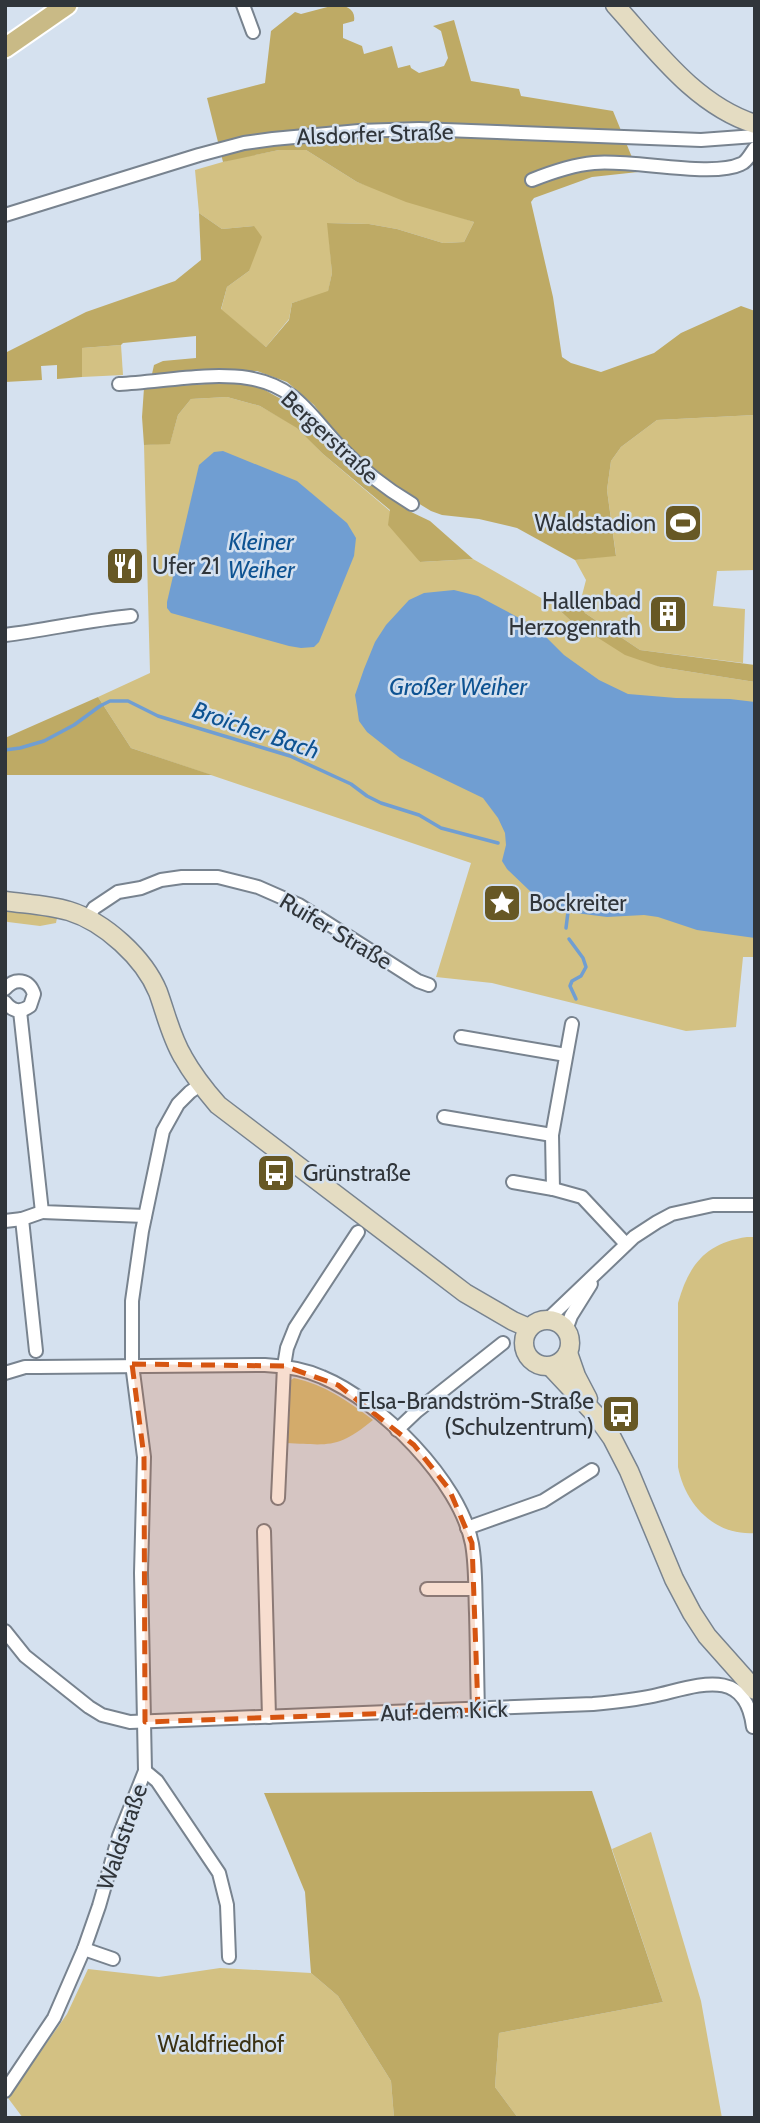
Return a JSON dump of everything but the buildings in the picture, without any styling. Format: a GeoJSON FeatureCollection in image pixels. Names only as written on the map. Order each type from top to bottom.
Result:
{"type":"FeatureCollection","features":[{"type":"Feature","properties":{"kind":"main road"},"geometry":{"type":"LineString","coordinates":[[5,48],[67,5]]}},
{"type":"Feature","properties":{"kind":"main road"},"geometry":{"type":"LineString","coordinates":[[615,5],[683,80],[710,101],[755,124]]}},
{"type":"Feature","properties":{"kind":"main road"},"geometry":{"type":"LineString","coordinates":[[5,901],[70,912],[87,919],[120,943],[137,959],[149,976],[182,1055],[200,1085],[218,1105],[465,1293],[501,1328],[526,1335]]}},
{"type":"Feature","properties":{"kind":"main road"},"geometry":{"type":"LineString","coordinates":[[568,1353],[558,1364],[551,1367],[537,1365],[527,1355],[526,1335],[541,1321],[547,1320],[558,1322],[566,1330],[570,1341],[568,1353],[595,1415]]}},
{"type":"Feature","properties":{"kind":"main road"},"geometry":{"type":"LineString","coordinates":[[551,1367],[612,1438],[692,1613],[747,1691]]}},
{"type":"Feature","properties":{"kind":"street"},"geometry":{"type":"LineString","coordinates":[[243,5],[253,32]]}},
{"type":"Feature","properties":{"kind":"street","name":"Alsdorfer Straße"},"geometry":{"type":"LineString","coordinates":[[5,215],[186,159],[244,143],[273,139],[351,131],[419,129],[701,140],[755,135]]}},
{"type":"Feature","properties":{"kind":"street"},"geometry":{"type":"LineString","coordinates":[[531,180],[566,167],[596,163],[724,169],[744,164],[755,148]]}},
{"type":"Feature","properties":{"kind":"street","name":"Bergerstraße"},"geometry":{"type":"LineString","coordinates":[[119,384],[229,377],[248,378],[272,385],[284,390],[312,413],[360,467],[391,493],[412,503]]}},
{"type":"Feature","properties":{"kind":"street"},"geometry":{"type":"LineString","coordinates":[[5,635],[131,615]]}},
{"type":"Feature","properties":{"kind":"street","name":"Ruifer Straße"},"geometry":{"type":"LineString","coordinates":[[87,919],[94,908],[118,892],[141,888],[162,880],[218,877],[258,887],[299,905],[418,981],[429,985]]}},
{"type":"Feature","properties":{"kind":"street"},"geometry":{"type":"LineString","coordinates":[[7,983],[23,981],[33,989],[33,1002],[30,1006],[10,1007],[42,1212]]}},
{"type":"Feature","properties":{"kind":"street"},"geometry":{"type":"LineString","coordinates":[[553,1189],[552,1135],[572,1024]]}},
{"type":"Feature","properties":{"kind":"street"},"geometry":{"type":"LineString","coordinates":[[461,1037],[566,1055]]}},
{"type":"Feature","properties":{"kind":"street"},"geometry":{"type":"LineString","coordinates":[[145,1722],[141,1573],[144,1457],[132,1364],[132,1301],[145,1216],[163,1131],[178,1104],[200,1085]]}},
{"type":"Feature","properties":{"kind":"street"},"geometry":{"type":"LineString","coordinates":[[444,1117],[552,1135]]}},
{"type":"Feature","properties":{"kind":"street"},"geometry":{"type":"LineString","coordinates":[[513,1182],[575,1194],[584,1199],[626,1244]]}},
{"type":"Feature","properties":{"kind":"street"},"geometry":{"type":"LineString","coordinates":[[547,1320],[644,1229],[673,1214],[713,1205],[755,1205]]}},
{"type":"Feature","properties":{"kind":"street"},"geometry":{"type":"LineString","coordinates":[[5,1221],[42,1212],[145,1216]]}},
{"type":"Feature","properties":{"kind":"street"},"geometry":{"type":"LineString","coordinates":[[22,1219],[36,1350]]}},
{"type":"Feature","properties":{"kind":"street"},"geometry":{"type":"LineString","coordinates":[[278,1498],[287,1348],[295,1328],[358,1231]]}},
{"type":"Feature","properties":{"kind":"street"},"geometry":{"type":"LineString","coordinates":[[566,1330],[571,1316],[597,1275]]}},
{"type":"Feature","properties":{"kind":"street"},"geometry":{"type":"LineString","coordinates":[[397,1430],[503,1343]]}},
{"type":"Feature","properties":{"kind":"street"},"geometry":{"type":"LineString","coordinates":[[5,1373],[25,1367],[132,1364],[284,1366],[338,1385],[382,1416],[414,1445],[449,1489],[467,1528],[475,1589],[478,1710]]}},
{"type":"Feature","properties":{"kind":"street"},"geometry":{"type":"LineString","coordinates":[[467,1528],[543,1501],[593,1470]]}},
{"type":"Feature","properties":{"kind":"street"},"geometry":{"type":"LineString","coordinates":[[264,1531],[269,1717]]}},
{"type":"Feature","properties":{"kind":"street"},"geometry":{"type":"LineString","coordinates":[[427,1589],[475,1589]]}},
{"type":"Feature","properties":{"kind":"street","name":"Auf dem Kick"},"geometry":{"type":"LineString","coordinates":[[5,1631],[25,1656],[89,1707],[117,1720],[145,1722],[606,1703],[719,1683],[747,1691]]}},
{"type":"Feature","properties":{"kind":"street"},"geometry":{"type":"LineString","coordinates":[[747,1691],[753,1727]]}},
{"type":"Feature","properties":{"kind":"street","name":"Waldstraße"},"geometry":{"type":"LineString","coordinates":[[5,2091],[54,2018],[84,1949],[119,1836],[145,1771],[145,1722]]}},
{"type":"Feature","properties":{"kind":"street"},"geometry":{"type":"LineString","coordinates":[[145,1771],[157,1781],[219,1873],[227,1905],[229,1957]]}},
{"type":"Feature","properties":{"kind":"street"},"geometry":{"type":"LineString","coordinates":[[84,1949],[113,1959]]}},
{"type":"Feature","properties":{"kind":"highlighted area"},"geometry":{"type":"Polygon","coordinates":[[[132,1364],[284,1366],[338,1385],[414,1445],[449,1489],[472,1543],[478,1710],[145,1722],[144,1457],[132,1364]]]}},
{"type":"Feature","properties":{"kind":"green space"},"geometry":{"type":"Polygon","coordinates":[[[279,150],[306,150],[357,182],[474,222],[464,242],[443,243],[397,229],[369,224],[328,223],[332,273],[328,292],[292,303],[289,319],[266,347],[221,310],[227,287],[249,271],[254,226],[222,229],[199,213],[195,170],[279,150]]]}},
{"type":"Feature","properties":{"kind":"green space"},"geometry":{"type":"Polygon","coordinates":[[[121,345],[123,375],[82,377],[82,348],[121,345]]]}},
{"type":"Feature","properties":{"kind":"green space"},"geometry":{"type":"Polygon","coordinates":[[[227,397],[260,406],[297,427],[323,454],[390,511],[420,562],[473,559],[555,606],[570,620],[660,667],[755,682],[755,957],[743,957],[736,1027],[686,1031],[492,983],[436,977],[471,863],[131,748],[98,697],[150,673],[144,445],[170,443],[178,415],[191,399],[227,397]]]}},
{"type":"Feature","properties":{"kind":"green space","name":"Waldstadion"},"geometry":{"type":"Polygon","coordinates":[[[755,415],[755,570],[717,571],[713,606],[745,609],[743,663],[640,650],[585,613],[580,603],[586,580],[575,560],[616,555],[607,490],[611,461],[621,447],[657,420],[755,415]]]}},
{"type":"Feature","properties":{"kind":"green space"},"geometry":{"type":"Polygon","coordinates":[[[5,910],[57,918],[56,923],[40,926],[8,922],[5,921],[5,910]]]}},
{"type":"Feature","properties":{"kind":"green space"},"geometry":{"type":"Polygon","coordinates":[[[755,1237],[755,1533],[740,1533],[727,1529],[704,1515],[687,1493],[678,1467],[678,1303],[682,1289],[694,1267],[710,1250],[720,1244],[755,1237]]]}},
{"type":"Feature","properties":{"kind":"green space"},"geometry":{"type":"Polygon","coordinates":[[[294,1378],[336,1394],[373,1420],[341,1441],[323,1444],[286,1443],[288,1382],[294,1378]]]}},
{"type":"Feature","properties":{"kind":"green space"},"geometry":{"type":"Polygon","coordinates":[[[651,1832],[701,2001],[722,2118],[518,2118],[495,2087],[499,2033],[663,2002],[612,1849],[651,1832]]]}},
{"type":"Feature","properties":{"kind":"green space","name":"Waldfriedhof"},"geometry":{"type":"Polygon","coordinates":[[[220,1968],[311,1973],[338,1996],[391,2081],[394,2118],[23,2118],[8,2098],[67,2014],[88,1969],[159,1977],[220,1968]]]}},
{"type":"Feature","properties":{"kind":"shaded area"},"geometry":{"type":"Polygon","coordinates":[[[335,5],[346,7],[353,13],[354,21],[343,24],[343,38],[362,46],[364,54],[392,46],[398,68],[410,65],[419,73],[444,66],[448,58],[441,31],[433,26],[454,20],[471,81],[519,89],[521,96],[613,111],[638,172],[592,177],[534,198],[531,202],[553,297],[562,357],[571,363],[601,372],[654,353],[681,333],[741,306],[755,311],[755,415],[657,420],[621,447],[611,461],[607,490],[616,556],[575,560],[517,528],[431,511],[395,489],[352,455],[314,405],[287,382],[257,371],[204,370],[152,374],[154,365],[163,361],[196,358],[196,336],[82,348],[82,377],[57,379],[57,365],[41,366],[42,380],[5,382],[5,353],[86,312],[175,281],[201,260],[199,213],[222,229],[254,226],[262,237],[249,271],[227,287],[221,309],[266,347],[289,320],[292,303],[328,291],[332,273],[327,223],[369,224],[397,229],[443,243],[464,242],[474,222],[406,202],[357,182],[306,150],[279,150],[223,162],[207,98],[265,83],[271,31],[295,12],[301,14],[335,5]]]}},
{"type":"Feature","properties":{"kind":"shaded area"},"geometry":{"type":"Polygon","coordinates":[[[237,382],[254,384],[290,404],[314,425],[357,473],[407,510],[430,521],[473,559],[420,562],[388,525],[390,510],[323,454],[297,428],[260,406],[227,397],[191,399],[178,415],[170,444],[144,445],[144,388],[237,382]]]}},
{"type":"Feature","properties":{"kind":"shaded area"},"geometry":{"type":"Polygon","coordinates":[[[580,603],[585,613],[640,650],[755,665],[755,682],[660,667],[625,655],[570,620],[555,606],[569,607],[580,603]]]}},
{"type":"Feature","properties":{"kind":"shaded area"},"geometry":{"type":"Polygon","coordinates":[[[98,697],[131,748],[212,775],[5,775],[5,738],[98,697]]]}},
{"type":"Feature","properties":{"kind":"shaded area"},"geometry":{"type":"Polygon","coordinates":[[[592,1791],[663,2002],[499,2033],[495,2087],[518,2118],[394,2118],[391,2081],[338,1996],[311,1973],[305,1892],[264,1793],[592,1791]]]}},
{"type":"Feature","properties":{"kind":"water","name":"Kleiner Weiher"},"geometry":{"type":"Polygon","coordinates":[[[223,451],[297,481],[347,523],[356,538],[354,556],[319,642],[314,647],[289,646],[171,613],[167,608],[199,465],[214,452],[223,451]]]}},
{"type":"Feature","properties":{"kind":"water","name":"Großer Weiher"},"geometry":{"type":"Polygon","coordinates":[[[454,590],[478,596],[536,627],[564,655],[599,680],[628,694],[755,702],[755,938],[697,930],[658,917],[607,917],[556,908],[531,892],[507,869],[502,861],[506,845],[505,833],[483,798],[400,758],[367,732],[359,721],[355,695],[375,642],[386,625],[409,600],[424,593],[454,590]]]}},
{"type":"Feature","properties":{"kind":"waterway","name":"Broicher Bach"},"geometry":{"type":"LineString","coordinates":[[5,750],[44,741],[110,701],[128,701],[158,716],[290,756],[351,784],[381,803],[419,815],[441,828],[498,843]]}},
{"type":"Feature","properties":{"kind":"waterway"},"geometry":{"type":"LineString","coordinates":[[566,928],[568,912]]}},
{"type":"Feature","properties":{"kind":"waterway"},"geometry":{"type":"LineString","coordinates":[[569,939],[583,958],[586,967],[570,986],[576,999]]}},
{"type":"Feature","properties":{"kind":"place","name":"Waldstadion"},"geometry":{"type":"Point","coordinates":[683,523]}},
{"type":"Feature","properties":{"kind":"place","name":"Ufer 21"},"geometry":{"type":"Point","coordinates":[125,566]}},
{"type":"Feature","properties":{"kind":"place","name":"Hallenbad Herzogenrath"},"geometry":{"type":"Point","coordinates":[668,614]}},
{"type":"Feature","properties":{"kind":"place","name":"Bockreiter"},"geometry":{"type":"Point","coordinates":[502,903]}},
{"type":"Feature","properties":{"kind":"place","name":"Grünstraße"},"geometry":{"type":"Point","coordinates":[276,1173]}},
{"type":"Feature","properties":{"kind":"place","name":"Elsa-Brandström-Straße (Schulzentrum)"},"geometry":{"type":"Point","coordinates":[621,1414]}}]}
